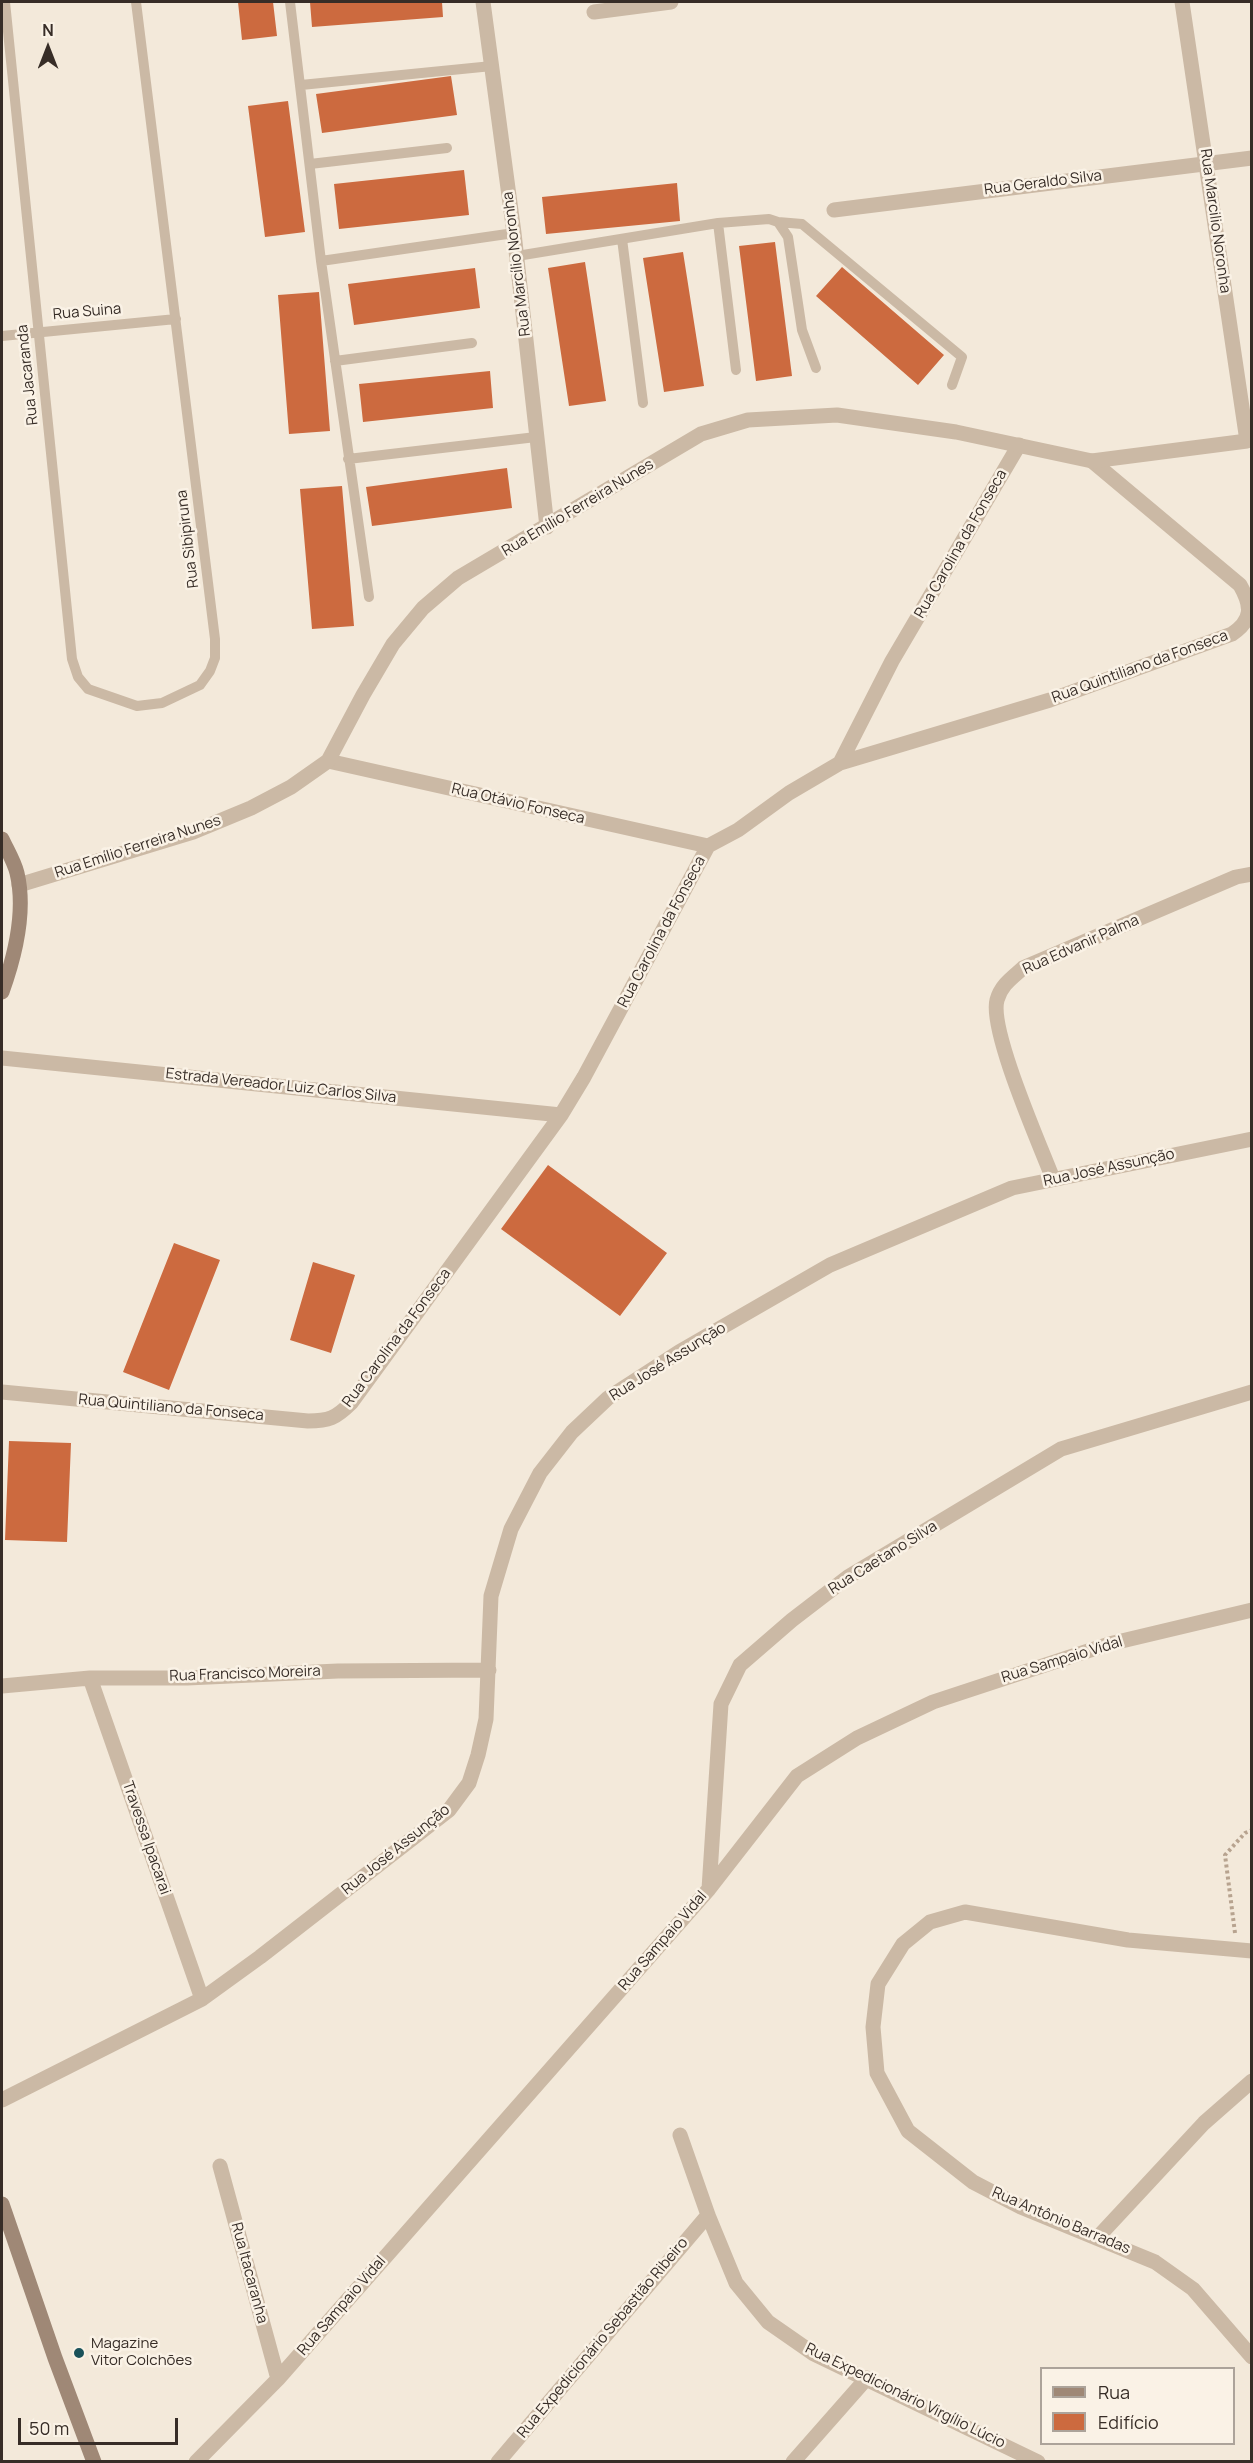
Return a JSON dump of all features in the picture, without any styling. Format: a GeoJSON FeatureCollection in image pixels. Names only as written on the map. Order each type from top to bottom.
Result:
{"type":"FeatureCollection","features":[{"type":"Feature","properties":{"kind":"main road"},"geometry":{"type":"LineString","coordinates":[[2,839],[16,871],[19,885],[19,916],[12,956],[2,992]]}},
{"type":"Feature","properties":{"kind":"main road"},"geometry":{"type":"LineString","coordinates":[[2,2204],[55,2358],[94,2462]]}},
{"type":"Feature","properties":{"kind":"street","name":"Rua Marcílio Noronha"},"geometry":{"type":"LineString","coordinates":[[483,2],[517,256],[547,527]]}},
{"type":"Feature","properties":{"kind":"street"},"geometry":{"type":"LineString","coordinates":[[594,12],[671,2]]}},
{"type":"Feature","properties":{"kind":"street","name":"Rua Marcilio Noronha"},"geometry":{"type":"LineString","coordinates":[[1182,2],[1249,440]]}},
{"type":"Feature","properties":{"kind":"street","name":"Rua Geraldo Silva"},"geometry":{"type":"LineString","coordinates":[[834,210],[1251,158]]}},
{"type":"Feature","properties":{"kind":"street","name":"Rua Emílio Ferreira Nunes"},"geometry":{"type":"LineString","coordinates":[[19,885],[203,828],[251,808],[291,787],[328,761],[387,654],[423,608],[458,579],[702,434],[748,420],[837,415],[956,432],[1092,461],[1249,440]]}},
{"type":"Feature","properties":{"kind":"street","name":"Rua Carolina da Fonseca"},"geometry":{"type":"LineString","coordinates":[[339,1415],[351,1403],[561,1115],[584,1077],[708,846],[738,830],[789,793],[840,763],[892,661],[1019,445]]}},
{"type":"Feature","properties":{"kind":"street","name":"Rua Quintiliano da Fonseca"},"geometry":{"type":"LineString","coordinates":[[840,763],[1050,700],[1232,634],[1245,627],[1250,614],[1250,604],[1240,585],[1092,461]]}},
{"type":"Feature","properties":{"kind":"street","name":"Rua Otávio Fonseca"},"geometry":{"type":"LineString","coordinates":[[328,761],[708,846]]}},
{"type":"Feature","properties":{"kind":"street","name":"Rua Edvanir Palma"},"geometry":{"type":"LineString","coordinates":[[1053,1179],[1002,1044],[996,1018],[996,1001],[1002,986],[1023,968],[1236,877],[1251,874]]}},
{"type":"Feature","properties":{"kind":"street","name":"Estrada Vereador Luiz Carlos Silva"},"geometry":{"type":"LineString","coordinates":[[2,1058],[561,1115]]}},
{"type":"Feature","properties":{"kind":"street","name":"Rua José Assunção"},"geometry":{"type":"LineString","coordinates":[[2,2100],[202,1999],[450,1810],[469,1783],[486,1719],[492,1596],[510,1529],[540,1473],[572,1432],[608,1398],[680,1352],[830,1265],[1012,1188],[1251,1139]]}},
{"type":"Feature","properties":{"kind":"street","name":"Rua Quintiliano da Fonseca"},"geometry":{"type":"LineString","coordinates":[[2,1392],[308,1421],[325,1421],[339,1415]]}},
{"type":"Feature","properties":{"kind":"street","name":"Rua Caetano Silva"},"geometry":{"type":"LineString","coordinates":[[709,1889],[722,1704],[740,1665],[792,1620],[848,1577],[1061,1449],[1251,1392]]}},
{"type":"Feature","properties":{"kind":"street","name":"Rua Sampaio Vidal"},"geometry":{"type":"LineString","coordinates":[[196,2462],[278,2379],[709,1889],[797,1776],[857,1738],[933,1702],[1109,1644],[1251,1610]]}},
{"type":"Feature","properties":{"kind":"street","name":"Rua Francisco Moreira"},"geometry":{"type":"LineString","coordinates":[[2,1686],[90,1678],[187,1678],[338,1671],[489,1670]]}},
{"type":"Feature","properties":{"kind":"street","name":"Travessa Ipacarai"},"geometry":{"type":"LineString","coordinates":[[90,1678],[202,1999]]}},
{"type":"Feature","properties":{"kind":"street","name":"Rua Antônio Barradas"},"geometry":{"type":"LineString","coordinates":[[1245,1952],[1128,1940],[965,1912],[930,1922],[903,1944],[878,1984],[873,2027],[877,2073],[908,2131],[974,2182],[1021,2208],[1098,2237],[1155,2262],[1193,2289],[1251,2356]]}},
{"type":"Feature","properties":{"kind":"street"},"geometry":{"type":"LineString","coordinates":[[1098,2237],[1204,2123],[1251,2080]]}},
{"type":"Feature","properties":{"kind":"street","name":"Rua Expedicionário Virgílio Lúcio"},"geometry":{"type":"LineString","coordinates":[[681,2135],[708,2215],[736,2283],[768,2322],[814,2354],[1038,2462]]}},
{"type":"Feature","properties":{"kind":"street","name":"Rua Itacaranha"},"geometry":{"type":"LineString","coordinates":[[220,2166],[278,2379]]}},
{"type":"Feature","properties":{"kind":"street","name":"Rua Expedicionário Sebastião Ribeiro"},"geometry":{"type":"LineString","coordinates":[[498,2462],[708,2215]]}},
{"type":"Feature","properties":{"kind":"street"},"geometry":{"type":"LineString","coordinates":[[793,2462],[867,2378]]}},
{"type":"Feature","properties":{"kind":"lane","name":"Rua Jacaranda"},"geometry":{"type":"LineString","coordinates":[[5,2],[72,659],[78,677],[88,689],[137,706]]}},
{"type":"Feature","properties":{"kind":"lane"},"geometry":{"type":"LineString","coordinates":[[136,2],[176,319]]}},
{"type":"Feature","properties":{"kind":"lane"},"geometry":{"type":"LineString","coordinates":[[290,2],[321,261],[369,597]]}},
{"type":"Feature","properties":{"kind":"lane"},"geometry":{"type":"LineString","coordinates":[[301,85],[492,66]]}},
{"type":"Feature","properties":{"kind":"lane"},"geometry":{"type":"LineString","coordinates":[[310,164],[447,148]]}},
{"type":"Feature","properties":{"kind":"lane"},"geometry":{"type":"LineString","coordinates":[[517,256],[718,224],[769,219],[802,224],[962,357],[952,384]]}},
{"type":"Feature","properties":{"kind":"lane"},"geometry":{"type":"LineString","coordinates":[[778,222],[788,237],[802,330],[816,368]]}},
{"type":"Feature","properties":{"kind":"lane"},"geometry":{"type":"LineString","coordinates":[[718,224],[736,370]]}},
{"type":"Feature","properties":{"kind":"lane"},"geometry":{"type":"LineString","coordinates":[[321,261],[514,233]]}},
{"type":"Feature","properties":{"kind":"lane"},"geometry":{"type":"LineString","coordinates":[[622,239],[643,403]]}},
{"type":"Feature","properties":{"kind":"lane","name":"Rua Suina"},"geometry":{"type":"LineString","coordinates":[[2,336],[176,319]]}},
{"type":"Feature","properties":{"kind":"lane","name":"Rua Sibipiruna"},"geometry":{"type":"LineString","coordinates":[[137,706],[162,703],[200,685],[210,671],[214,658],[215,639],[176,319]]}},
{"type":"Feature","properties":{"kind":"lane"},"geometry":{"type":"LineString","coordinates":[[335,362],[472,343]]}},
{"type":"Feature","properties":{"kind":"lane"},"geometry":{"type":"LineString","coordinates":[[348,459],[536,437]]}},
{"type":"Feature","properties":{"kind":"path"},"geometry":{"type":"LineString","coordinates":[[1245,1952],[1226,1855],[1245,1833],[1251,1830]]}},
{"type":"Feature","properties":{"kind":"building"},"geometry":{"type":"Polygon","coordinates":[[[238,2],[273,2],[277,36],[242,40],[238,2]]]}},
{"type":"Feature","properties":{"kind":"building"},"geometry":{"type":"Polygon","coordinates":[[[310,2],[442,2],[443,17],[312,27],[310,2]]]}},
{"type":"Feature","properties":{"kind":"building"},"geometry":{"type":"Polygon","coordinates":[[[451,76],[457,115],[322,133],[316,94],[451,76]]]}},
{"type":"Feature","properties":{"kind":"building"},"geometry":{"type":"Polygon","coordinates":[[[288,101],[305,232],[265,237],[248,106],[288,101]]]}},
{"type":"Feature","properties":{"kind":"building"},"geometry":{"type":"Polygon","coordinates":[[[464,170],[469,215],[339,229],[334,184],[464,170]]]}},
{"type":"Feature","properties":{"kind":"building"},"geometry":{"type":"Polygon","coordinates":[[[677,183],[680,221],[546,234],[542,197],[677,183]]]}},
{"type":"Feature","properties":{"kind":"building"},"geometry":{"type":"Polygon","coordinates":[[[775,242],[792,376],[756,381],[739,246],[775,242]]]}},
{"type":"Feature","properties":{"kind":"building"},"geometry":{"type":"Polygon","coordinates":[[[683,252],[704,386],[664,392],[643,258],[683,252]]]}},
{"type":"Feature","properties":{"kind":"building"},"geometry":{"type":"Polygon","coordinates":[[[585,262],[606,401],[569,406],[548,268],[585,262]]]}},
{"type":"Feature","properties":{"kind":"building"},"geometry":{"type":"Polygon","coordinates":[[[842,267],[944,355],[918,385],[816,296],[842,267]]]}},
{"type":"Feature","properties":{"kind":"building"},"geometry":{"type":"Polygon","coordinates":[[[475,268],[480,308],[354,325],[348,284],[475,268]]]}},
{"type":"Feature","properties":{"kind":"building"},"geometry":{"type":"Polygon","coordinates":[[[319,292],[330,431],[289,434],[278,295],[319,292]]]}},
{"type":"Feature","properties":{"kind":"building"},"geometry":{"type":"Polygon","coordinates":[[[490,371],[493,408],[363,422],[359,384],[490,371]]]}},
{"type":"Feature","properties":{"kind":"building"},"geometry":{"type":"Polygon","coordinates":[[[507,468],[512,508],[372,526],[366,487],[507,468]]]}},
{"type":"Feature","properties":{"kind":"building"},"geometry":{"type":"Polygon","coordinates":[[[342,486],[354,626],[312,629],[300,489],[342,486]]]}},
{"type":"Feature","properties":{"kind":"building"},"geometry":{"type":"Polygon","coordinates":[[[548,1165],[667,1253],[620,1316],[501,1229],[548,1165]]]}},
{"type":"Feature","properties":{"kind":"building"},"geometry":{"type":"Polygon","coordinates":[[[174,1243],[220,1260],[169,1390],[123,1372],[174,1243]]]}},
{"type":"Feature","properties":{"kind":"building"},"geometry":{"type":"Polygon","coordinates":[[[313,1262],[355,1275],[331,1353],[290,1340],[313,1262]]]}},
{"type":"Feature","properties":{"kind":"building"},"geometry":{"type":"Polygon","coordinates":[[[9,1441],[71,1443],[67,1542],[5,1540],[9,1441]]]}},
{"type":"Feature","properties":{"kind":"place","name":"Magazine Vitor Colchões"},"geometry":{"type":"Point","coordinates":[79,2353]}}]}
